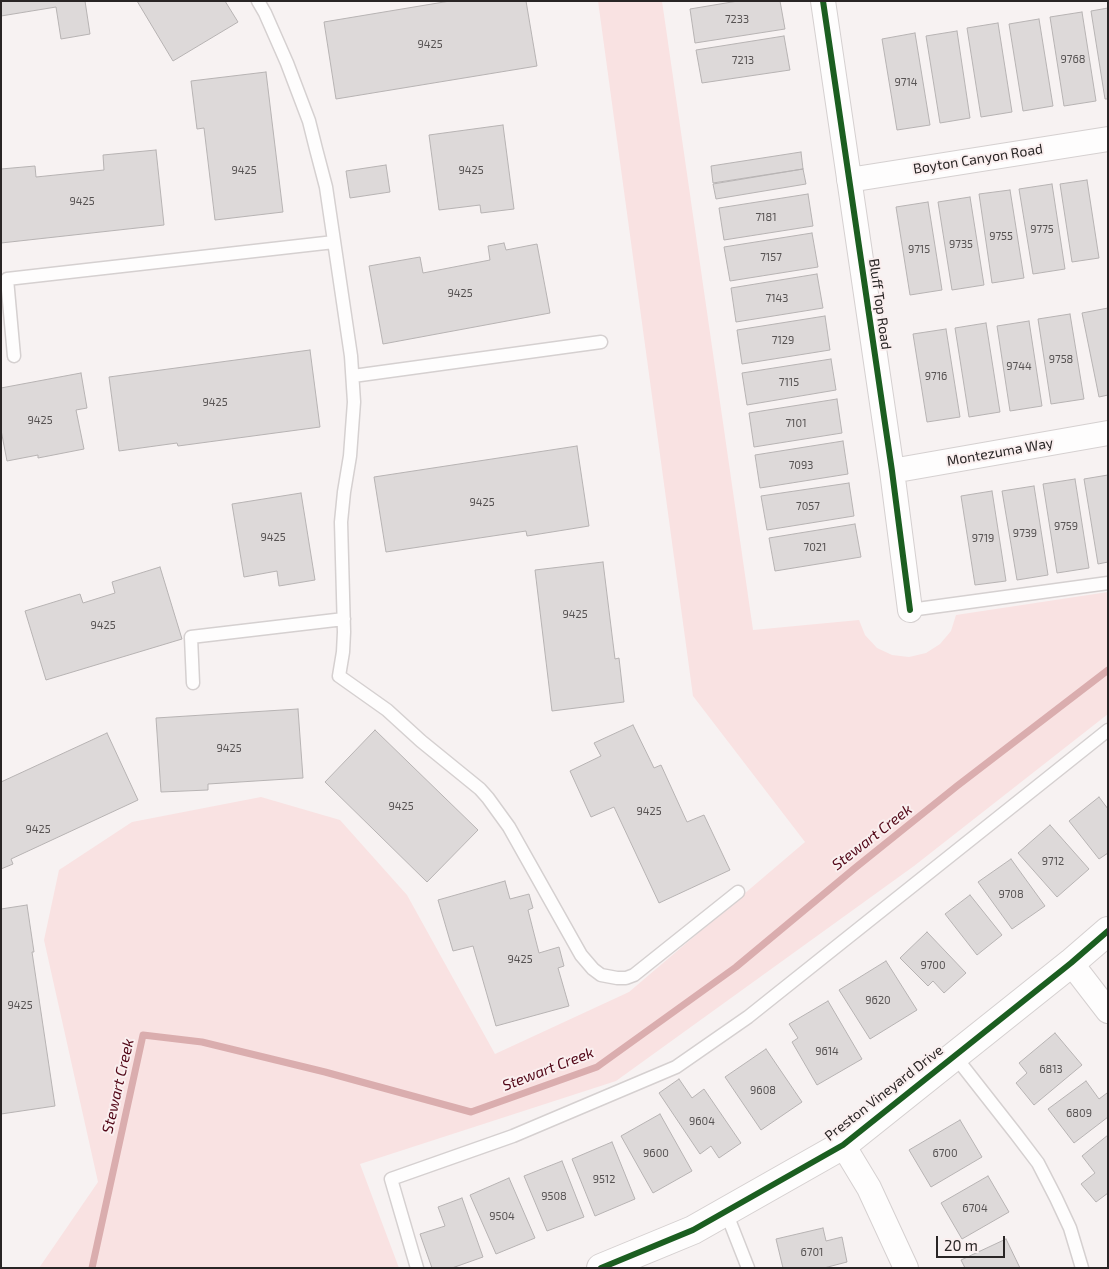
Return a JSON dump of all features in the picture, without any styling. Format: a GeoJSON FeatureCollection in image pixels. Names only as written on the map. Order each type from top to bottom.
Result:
{"type":"FeatureCollection","features":[{"type":"Feature","properties":{"kind":"street","name":"Bluff Top Road"},"geometry":{"type":"LineString","coordinates":[[823,1],[892,471],[910,610]]}},
{"type":"Feature","properties":{"kind":"street","name":"Boyton Canyon Road"},"geometry":{"type":"LineString","coordinates":[[849,180],[1108,139]]}},
{"type":"Feature","properties":{"kind":"street","name":"Montezuma Way"},"geometry":{"type":"LineString","coordinates":[[892,471],[1108,433]]}},
{"type":"Feature","properties":{"kind":"street","name":"Preston Vineyard Drive"},"geometry":{"type":"LineString","coordinates":[[602,1268],[693,1230],[842,1145],[954,1054],[1071,963],[1108,931]]}},
{"type":"Feature","properties":{"kind":"street"},"geometry":{"type":"LineString","coordinates":[[1071,963],[1108,1010]]}},
{"type":"Feature","properties":{"kind":"street"},"geometry":{"type":"LineString","coordinates":[[842,1145],[869,1188],[906,1268]]}},
{"type":"Feature","properties":{"kind":"lane"},"geometry":{"type":"LineString","coordinates":[[258,1],[275,35],[309,121],[326,187],[350,348],[354,402],[352,438],[341,522],[344,619],[343,652],[339,676],[387,710],[420,741],[484,793],[509,827],[581,955],[601,975],[617,978],[626,978],[634,975],[738,892]]}},
{"type":"Feature","properties":{"kind":"lane"},"geometry":{"type":"LineString","coordinates":[[14,356],[7,279],[334,242]]}},
{"type":"Feature","properties":{"kind":"lane"},"geometry":{"type":"LineString","coordinates":[[353,376],[601,342]]}},
{"type":"Feature","properties":{"kind":"lane"},"geometry":{"type":"LineString","coordinates":[[910,610],[1108,583]]}},
{"type":"Feature","properties":{"kind":"lane"},"geometry":{"type":"LineString","coordinates":[[193,683],[191,637],[344,619]]}},
{"type":"Feature","properties":{"kind":"lane"},"geometry":{"type":"LineString","coordinates":[[417,1268],[390,1179],[513,1136],[676,1066],[748,1017],[1108,730]]}},
{"type":"Feature","properties":{"kind":"lane"},"geometry":{"type":"LineString","coordinates":[[954,1054],[1038,1163],[1070,1228],[1082,1268]]}},
{"type":"Feature","properties":{"kind":"lane"},"geometry":{"type":"LineString","coordinates":[[726,1212],[748,1268]]}},
{"type":"Feature","properties":{"kind":"shaded area"},"geometry":{"type":"Polygon","coordinates":[[[598,1],[662,1],[753,630],[859,620],[865,635],[877,648],[892,655],[909,657],[926,653],[940,644],[951,631],[956,615],[1108,592],[1108,714],[914,866],[616,1081],[360,1164],[399,1268],[39,1268],[98,1182],[44,940],[59,870],[132,822],[261,797],[340,820],[407,895],[495,1054],[629,992],[805,842],[693,696],[598,1]]]}},
{"type":"Feature","properties":{"kind":"building"},"geometry":{"type":"Polygon","coordinates":[[[1,1],[85,1],[90,34],[61,39],[56,7],[1,16],[1,1]]]}},
{"type":"Feature","properties":{"kind":"building"},"geometry":{"type":"Polygon","coordinates":[[[137,1],[225,1],[238,22],[173,61],[137,1]]]}},
{"type":"Feature","properties":{"kind":"building"},"geometry":{"type":"Polygon","coordinates":[[[450,1],[526,1],[537,66],[336,99],[324,22],[450,1]]]}},
{"type":"Feature","properties":{"kind":"building"},"geometry":{"type":"Polygon","coordinates":[[[738,1],[780,1],[785,29],[695,43],[690,9],[738,1]]]}},
{"type":"Feature","properties":{"kind":"building"},"geometry":{"type":"Polygon","coordinates":[[[1108,8],[1108,99],[1105,99],[1091,11],[1108,8]]]}},
{"type":"Feature","properties":{"kind":"building"},"geometry":{"type":"Polygon","coordinates":[[[1082,12],[1096,101],[1064,106],[1050,17],[1082,12]]]}},
{"type":"Feature","properties":{"kind":"building"},"geometry":{"type":"Polygon","coordinates":[[[1039,19],[1053,106],[1023,111],[1009,24],[1039,19]]]}},
{"type":"Feature","properties":{"kind":"building"},"geometry":{"type":"Polygon","coordinates":[[[998,23],[1012,112],[981,117],[967,28],[998,23]]]}},
{"type":"Feature","properties":{"kind":"building"},"geometry":{"type":"Polygon","coordinates":[[[957,31],[970,118],[940,123],[926,36],[957,31]]]}},
{"type":"Feature","properties":{"kind":"building"},"geometry":{"type":"Polygon","coordinates":[[[915,33],[930,125],[897,130],[882,39],[915,33]]]}},
{"type":"Feature","properties":{"kind":"building"},"geometry":{"type":"Polygon","coordinates":[[[784,36],[790,70],[702,83],[696,50],[784,36]]]}},
{"type":"Feature","properties":{"kind":"building"},"geometry":{"type":"Polygon","coordinates":[[[266,72],[283,212],[215,220],[204,128],[197,129],[191,81],[266,72]]]}},
{"type":"Feature","properties":{"kind":"building"},"geometry":{"type":"Polygon","coordinates":[[[503,125],[514,209],[481,213],[480,205],[439,210],[429,135],[503,125]]]}},
{"type":"Feature","properties":{"kind":"building"},"geometry":{"type":"Polygon","coordinates":[[[156,150],[164,225],[1,243],[1,169],[35,166],[36,177],[104,170],[103,155],[156,150]]]}},
{"type":"Feature","properties":{"kind":"building"},"geometry":{"type":"Polygon","coordinates":[[[801,152],[803,169],[713,183],[711,166],[801,152]]]}},
{"type":"Feature","properties":{"kind":"building"},"geometry":{"type":"Polygon","coordinates":[[[386,165],[390,192],[350,198],[346,171],[386,165]]]}},
{"type":"Feature","properties":{"kind":"building"},"geometry":{"type":"Polygon","coordinates":[[[803,169],[806,184],[716,199],[713,184],[803,169]]]}},
{"type":"Feature","properties":{"kind":"building"},"geometry":{"type":"Polygon","coordinates":[[[1087,180],[1099,258],[1072,262],[1060,184],[1087,180]]]}},
{"type":"Feature","properties":{"kind":"building"},"geometry":{"type":"Polygon","coordinates":[[[1052,184],[1065,269],[1033,274],[1019,189],[1052,184]]]}},
{"type":"Feature","properties":{"kind":"building"},"geometry":{"type":"Polygon","coordinates":[[[1010,190],[1024,278],[992,283],[979,194],[1010,190]]]}},
{"type":"Feature","properties":{"kind":"building"},"geometry":{"type":"Polygon","coordinates":[[[808,194],[813,226],[724,240],[719,208],[808,194]]]}},
{"type":"Feature","properties":{"kind":"building"},"geometry":{"type":"Polygon","coordinates":[[[970,197],[984,285],[952,290],[938,202],[970,197]]]}},
{"type":"Feature","properties":{"kind":"building"},"geometry":{"type":"Polygon","coordinates":[[[928,202],[942,290],[910,295],[896,207],[928,202]]]}},
{"type":"Feature","properties":{"kind":"building"},"geometry":{"type":"Polygon","coordinates":[[[812,233],[818,267],[730,281],[724,247],[812,233]]]}},
{"type":"Feature","properties":{"kind":"building"},"geometry":{"type":"Polygon","coordinates":[[[504,243],[506,250],[537,244],[550,313],[383,344],[369,266],[420,257],[423,273],[490,260],[488,246],[504,243]]]}},
{"type":"Feature","properties":{"kind":"building"},"geometry":{"type":"Polygon","coordinates":[[[817,274],[823,308],[736,322],[731,288],[817,274]]]}},
{"type":"Feature","properties":{"kind":"building"},"geometry":{"type":"Polygon","coordinates":[[[1108,308],[1108,395],[1099,397],[1082,313],[1108,308]]]}},
{"type":"Feature","properties":{"kind":"building"},"geometry":{"type":"Polygon","coordinates":[[[1070,314],[1084,399],[1051,404],[1038,319],[1070,314]]]}},
{"type":"Feature","properties":{"kind":"building"},"geometry":{"type":"Polygon","coordinates":[[[825,316],[830,350],[742,364],[737,330],[825,316]]]}},
{"type":"Feature","properties":{"kind":"building"},"geometry":{"type":"Polygon","coordinates":[[[1029,321],[1042,406],[1010,411],[997,326],[1029,321]]]}},
{"type":"Feature","properties":{"kind":"building"},"geometry":{"type":"Polygon","coordinates":[[[986,323],[1000,412],[969,417],[955,328],[986,323]]]}},
{"type":"Feature","properties":{"kind":"building"},"geometry":{"type":"Polygon","coordinates":[[[946,329],[960,417],[927,422],[913,334],[946,329]]]}},
{"type":"Feature","properties":{"kind":"building"},"geometry":{"type":"Polygon","coordinates":[[[310,350],[320,427],[178,446],[177,443],[119,451],[109,377],[310,350]]]}},
{"type":"Feature","properties":{"kind":"building"},"geometry":{"type":"Polygon","coordinates":[[[831,359],[836,390],[747,405],[742,373],[831,359]]]}},
{"type":"Feature","properties":{"kind":"building"},"geometry":{"type":"Polygon","coordinates":[[[81,373],[87,408],[76,410],[84,449],[38,458],[38,455],[7,461],[1,430],[1,388],[81,373]]]}},
{"type":"Feature","properties":{"kind":"building"},"geometry":{"type":"Polygon","coordinates":[[[837,399],[842,433],[754,447],[749,413],[837,399]]]}},
{"type":"Feature","properties":{"kind":"building"},"geometry":{"type":"Polygon","coordinates":[[[843,441],[848,474],[760,488],[755,455],[843,441]]]}},
{"type":"Feature","properties":{"kind":"building"},"geometry":{"type":"Polygon","coordinates":[[[577,446],[589,526],[527,536],[526,531],[386,552],[374,477],[577,446]]]}},
{"type":"Feature","properties":{"kind":"building"},"geometry":{"type":"Polygon","coordinates":[[[1108,475],[1108,562],[1098,564],[1084,479],[1108,475]]]}},
{"type":"Feature","properties":{"kind":"building"},"geometry":{"type":"Polygon","coordinates":[[[1075,479],[1089,568],[1057,573],[1043,484],[1075,479]]]}},
{"type":"Feature","properties":{"kind":"building"},"geometry":{"type":"Polygon","coordinates":[[[849,483],[854,516],[767,530],[761,496],[849,483]]]}},
{"type":"Feature","properties":{"kind":"building"},"geometry":{"type":"Polygon","coordinates":[[[1034,486],[1048,575],[1017,580],[1002,491],[1034,486]]]}},
{"type":"Feature","properties":{"kind":"building"},"geometry":{"type":"Polygon","coordinates":[[[992,491],[1006,581],[975,585],[961,496],[992,491]]]}},
{"type":"Feature","properties":{"kind":"building"},"geometry":{"type":"Polygon","coordinates":[[[301,493],[315,580],[279,586],[277,571],[244,577],[232,504],[301,493]]]}},
{"type":"Feature","properties":{"kind":"building"},"geometry":{"type":"Polygon","coordinates":[[[855,524],[861,557],[775,571],[769,538],[855,524]]]}},
{"type":"Feature","properties":{"kind":"building"},"geometry":{"type":"Polygon","coordinates":[[[603,562],[615,659],[619,658],[624,702],[552,711],[535,570],[603,562]]]}},
{"type":"Feature","properties":{"kind":"building"},"geometry":{"type":"Polygon","coordinates":[[[160,567],[182,639],[46,680],[25,611],[80,594],[83,603],[115,593],[112,582],[160,567]]]}},
{"type":"Feature","properties":{"kind":"building"},"geometry":{"type":"Polygon","coordinates":[[[298,709],[303,778],[208,784],[208,790],[161,792],[156,718],[298,709]]]}},
{"type":"Feature","properties":{"kind":"building"},"geometry":{"type":"Polygon","coordinates":[[[633,725],[654,768],[661,765],[687,822],[704,815],[730,870],[659,903],[614,807],[591,817],[570,771],[601,756],[594,743],[633,725]]]}},
{"type":"Feature","properties":{"kind":"building"},"geometry":{"type":"Polygon","coordinates":[[[375,730],[478,830],[427,882],[325,782],[375,730]]]}},
{"type":"Feature","properties":{"kind":"building"},"geometry":{"type":"Polygon","coordinates":[[[107,733],[138,800],[11,859],[13,864],[1,869],[1,782],[107,733]]]}},
{"type":"Feature","properties":{"kind":"building"},"geometry":{"type":"Polygon","coordinates":[[[1099,797],[1108,809],[1108,853],[1099,859],[1069,821],[1099,797]]]}},
{"type":"Feature","properties":{"kind":"building"},"geometry":{"type":"Polygon","coordinates":[[[1050,825],[1089,869],[1057,897],[1018,853],[1050,825]]]}},
{"type":"Feature","properties":{"kind":"building"},"geometry":{"type":"Polygon","coordinates":[[[1011,859],[1045,906],[1012,929],[978,882],[1011,859]]]}},
{"type":"Feature","properties":{"kind":"building"},"geometry":{"type":"Polygon","coordinates":[[[505,881],[510,899],[529,894],[533,908],[528,910],[539,953],[559,947],[564,966],[558,968],[569,1006],[496,1026],[473,946],[453,951],[438,900],[505,881]]]}},
{"type":"Feature","properties":{"kind":"building"},"geometry":{"type":"Polygon","coordinates":[[[970,895],[1002,935],[977,955],[945,914],[970,895]]]}},
{"type":"Feature","properties":{"kind":"building"},"geometry":{"type":"Polygon","coordinates":[[[27,905],[34,952],[32,952],[55,1106],[1,1114],[1,909],[27,905]]]}},
{"type":"Feature","properties":{"kind":"building"},"geometry":{"type":"Polygon","coordinates":[[[927,932],[966,973],[944,993],[933,981],[928,986],[900,958],[927,932]]]}},
{"type":"Feature","properties":{"kind":"building"},"geometry":{"type":"Polygon","coordinates":[[[886,961],[917,1010],[870,1039],[839,990],[886,961]]]}},
{"type":"Feature","properties":{"kind":"building"},"geometry":{"type":"Polygon","coordinates":[[[828,1001],[862,1059],[817,1085],[792,1042],[798,1038],[789,1024],[828,1001]]]}},
{"type":"Feature","properties":{"kind":"building"},"geometry":{"type":"Polygon","coordinates":[[[1055,1033],[1082,1065],[1034,1105],[1016,1083],[1027,1073],[1019,1063],[1055,1033]]]}},
{"type":"Feature","properties":{"kind":"building"},"geometry":{"type":"Polygon","coordinates":[[[766,1049],[802,1102],[761,1130],[725,1077],[766,1049]]]}},
{"type":"Feature","properties":{"kind":"building"},"geometry":{"type":"Polygon","coordinates":[[[679,1079],[692,1098],[704,1089],[741,1143],[719,1158],[711,1146],[700,1154],[659,1093],[679,1079]]]}},
{"type":"Feature","properties":{"kind":"building"},"geometry":{"type":"Polygon","coordinates":[[[1086,1081],[1099,1099],[1108,1094],[1108,1117],[1074,1143],[1048,1109],[1086,1081]]]}},
{"type":"Feature","properties":{"kind":"building"},"geometry":{"type":"Polygon","coordinates":[[[660,1114],[692,1171],[653,1193],[621,1136],[660,1114]]]}},
{"type":"Feature","properties":{"kind":"building"},"geometry":{"type":"Polygon","coordinates":[[[960,1120],[982,1157],[931,1187],[909,1150],[960,1120]]]}},
{"type":"Feature","properties":{"kind":"building"},"geometry":{"type":"Polygon","coordinates":[[[1108,1135],[1108,1193],[1096,1202],[1081,1184],[1095,1173],[1082,1156],[1108,1135]]]}},
{"type":"Feature","properties":{"kind":"building"},"geometry":{"type":"Polygon","coordinates":[[[612,1142],[635,1199],[595,1216],[572,1159],[612,1142]]]}},
{"type":"Feature","properties":{"kind":"building"},"geometry":{"type":"Polygon","coordinates":[[[562,1161],[584,1217],[547,1231],[524,1176],[562,1161]]]}},
{"type":"Feature","properties":{"kind":"building"},"geometry":{"type":"Polygon","coordinates":[[[988,1176],[1009,1212],[962,1239],[941,1203],[988,1176]]]}},
{"type":"Feature","properties":{"kind":"building"},"geometry":{"type":"Polygon","coordinates":[[[509,1178],[535,1238],[496,1254],[470,1195],[509,1178]]]}},
{"type":"Feature","properties":{"kind":"building"},"geometry":{"type":"Polygon","coordinates":[[[462,1198],[483,1257],[452,1268],[432,1268],[420,1234],[445,1226],[438,1207],[462,1198]]]}},
{"type":"Feature","properties":{"kind":"building"},"geometry":{"type":"Polygon","coordinates":[[[823,1228],[826,1241],[842,1237],[847,1262],[824,1268],[783,1268],[776,1239],[823,1228]]]}},
{"type":"Feature","properties":{"kind":"building"},"geometry":{"type":"Polygon","coordinates":[[[1006,1239],[1020,1268],[965,1268],[961,1260],[1006,1239]]]}},
{"type":"Feature","properties":{"kind":"waterway","name":"Stewart Creek"},"geometry":{"type":"LineString","coordinates":[[92,1268],[143,1035],[202,1042],[325,1072],[471,1112],[597,1067],[736,967],[957,786],[1108,670]]}},
{"type":"Feature","properties":{"kind":"cycle path"},"geometry":{"type":"LineString","coordinates":[[823,1],[892,471],[910,610]]}},
{"type":"Feature","properties":{"kind":"cycle path"},"geometry":{"type":"LineString","coordinates":[[601,1268],[693,1230],[843,1145],[1071,963],[1108,931]]}}]}
